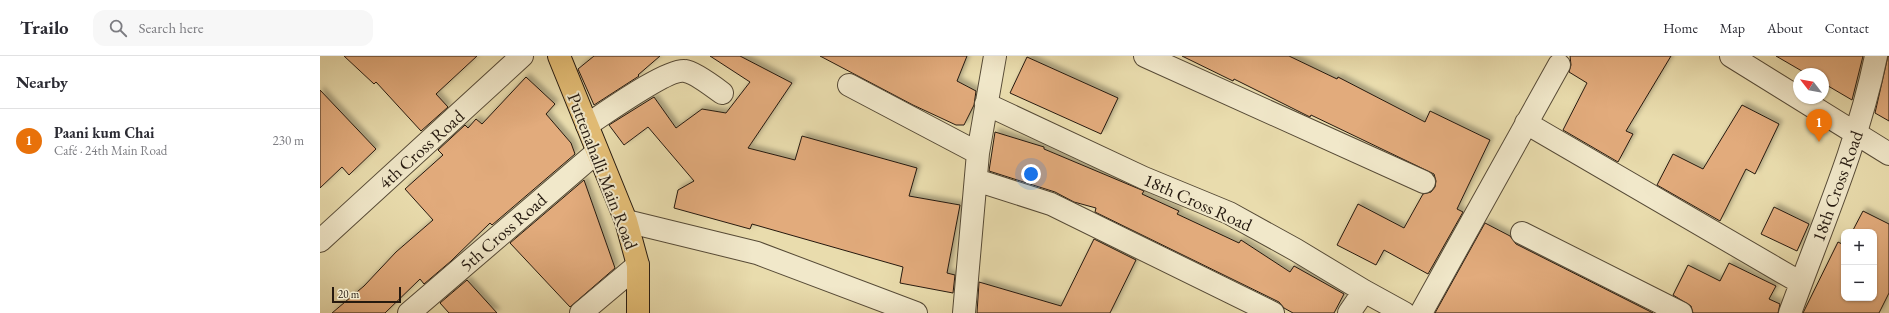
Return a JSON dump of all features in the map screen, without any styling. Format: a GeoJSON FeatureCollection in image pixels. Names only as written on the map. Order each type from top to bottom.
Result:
{"type":"FeatureCollection","features":[{"type":"Feature","properties":{"kind":"main road","name":"Puttenahalli Main Road"},"geometry":{"type":"LineString","coordinates":[[559,56],[626,222],[638,265],[638,313]]}},
{"type":"Feature","properties":{"kind":"street","name":"4th Cross Road"},"geometry":{"type":"LineString","coordinates":[[320,241],[522,56]]}},
{"type":"Feature","properties":{"kind":"street"},"geometry":{"type":"LineString","coordinates":[[964,313],[978,153],[995,56]]}},
{"type":"Feature","properties":{"kind":"street"},"geometry":{"type":"LineString","coordinates":[[1145,56],[1424,182]]}},
{"type":"Feature","properties":{"kind":"street"},"geometry":{"type":"LineString","coordinates":[[1731,56],[1856,135],[1889,154]]}},
{"type":"Feature","properties":{"kind":"street","name":"18th Cross Road"},"geometry":{"type":"LineString","coordinates":[[1790,313],[1856,135],[1868,97],[1876,56]]}},
{"type":"Feature","properties":{"kind":"street"},"geometry":{"type":"LineString","coordinates":[[1421,313],[1559,65]]}},
{"type":"Feature","properties":{"kind":"street"},"geometry":{"type":"LineString","coordinates":[[587,125],[661,78],[677,71],[686,71],[722,92]]}},
{"type":"Feature","properties":{"kind":"street"},"geometry":{"type":"LineString","coordinates":[[849,85],[978,153]]}},
{"type":"Feature","properties":{"kind":"street","name":"18th Cross Road"},"geometry":{"type":"LineString","coordinates":[[986,104],[1144,178],[1229,214],[1296,250],[1404,313]]}},
{"type":"Feature","properties":{"kind":"street"},"geometry":{"type":"LineString","coordinates":[[1526,123],[1801,283]]}},
{"type":"Feature","properties":{"kind":"street","name":"5th Cross Road"},"geometry":{"type":"LineString","coordinates":[[409,313],[597,152]]}},
{"type":"Feature","properties":{"kind":"street"},"geometry":{"type":"LineString","coordinates":[[976,180],[1051,204],[1273,313]]}},
{"type":"Feature","properties":{"kind":"street"},"geometry":{"type":"LineString","coordinates":[[626,222],[757,253],[916,313]]}},
{"type":"Feature","properties":{"kind":"street"},"geometry":{"type":"LineString","coordinates":[[1522,233],[1681,313]]}},
{"type":"Feature","properties":{"kind":"street"},"geometry":{"type":"LineString","coordinates":[[581,313],[638,265]]}},
{"type":"Feature","properties":{"kind":"street"},"geometry":{"type":"LineString","coordinates":[[1349,313],[1364,291]]}},
{"type":"Feature","properties":{"kind":"building"},"geometry":{"type":"Polygon","coordinates":[[[344,56],[477,56],[436,94],[448,107],[421,131],[376,82],[374,84],[344,56]]]}},
{"type":"Feature","properties":{"kind":"building"},"geometry":{"type":"Polygon","coordinates":[[[594,56],[660,56],[638,75],[639,76],[594,105],[578,69],[594,56]]]}},
{"type":"Feature","properties":{"kind":"building"},"geometry":{"type":"Polygon","coordinates":[[[710,56],[740,56],[792,83],[748,148],[795,160],[802,136],[917,168],[909,196],[960,205],[947,273],[955,275],[953,293],[900,283],[903,267],[752,224],[750,229],[674,208],[678,190],[694,181],[648,127],[624,145],[609,125],[654,97],[676,128],[702,109],[726,113],[750,82],[710,56]]]}},
{"type":"Feature","properties":{"kind":"building"},"geometry":{"type":"Polygon","coordinates":[[[820,56],[967,56],[957,81],[976,91],[974,105],[964,125],[956,125],[913,105],[820,56]]]}},
{"type":"Feature","properties":{"kind":"building"},"geometry":{"type":"Polygon","coordinates":[[[1182,56],[1289,56],[1337,79],[1338,77],[1425,122],[1430,111],[1490,140],[1457,209],[1463,212],[1428,274],[1384,250],[1376,265],[1337,245],[1358,204],[1404,228],[1423,194],[1431,192],[1435,187],[1436,181],[1434,174],[1311,115],[1310,117],[1234,79],[1233,81],[1182,56]]]}},
{"type":"Feature","properties":{"kind":"building"},"geometry":{"type":"Polygon","coordinates":[[[1570,56],[1671,56],[1626,131],[1633,134],[1618,162],[1563,130],[1587,83],[1569,72],[1571,65],[1570,56]]]}},
{"type":"Feature","properties":{"kind":"building"},"geometry":{"type":"Polygon","coordinates":[[[1776,56],[1863,56],[1852,100],[1829,87],[1829,68],[1797,68],[1776,56]]]}},
{"type":"Feature","properties":{"kind":"building"},"geometry":{"type":"Polygon","coordinates":[[[1889,56],[1889,121],[1875,113],[1889,56]]]}},
{"type":"Feature","properties":{"kind":"building"},"geometry":{"type":"Polygon","coordinates":[[[1027,57],[1118,98],[1101,134],[1010,93],[1027,57]]]}},
{"type":"Feature","properties":{"kind":"building"},"geometry":{"type":"Polygon","coordinates":[[[526,77],[555,104],[546,114],[571,143],[575,154],[492,225],[490,223],[451,261],[424,284],[420,279],[385,313],[332,313],[364,286],[396,252],[433,220],[405,189],[443,155],[438,150],[465,125],[468,128],[476,119],[482,124],[526,77]]]}},
{"type":"Feature","properties":{"kind":"building"},"geometry":{"type":"Polygon","coordinates":[[[320,90],[376,149],[349,175],[342,167],[320,188],[320,90]]]}},
{"type":"Feature","properties":{"kind":"building"},"geometry":{"type":"Polygon","coordinates":[[[1742,105],[1779,124],[1755,174],[1746,169],[1720,221],[1657,185],[1673,154],[1703,169],[1742,105]]]}},
{"type":"Feature","properties":{"kind":"building"},"geometry":{"type":"Polygon","coordinates":[[[995,132],[1044,147],[1044,149],[1144,191],[1142,194],[1179,211],[1177,214],[1239,243],[1241,240],[1290,272],[1294,266],[1344,294],[1334,313],[1293,313],[1284,308],[1279,302],[1095,212],[1096,208],[1074,202],[1055,192],[989,171],[995,132]]]}},
{"type":"Feature","properties":{"kind":"building"},"geometry":{"type":"Polygon","coordinates":[[[584,180],[615,268],[570,307],[510,243],[584,180]]]}},
{"type":"Feature","properties":{"kind":"building"},"geometry":{"type":"Polygon","coordinates":[[[1774,207],[1809,224],[1797,251],[1761,234],[1774,207]]]}},
{"type":"Feature","properties":{"kind":"building"},"geometry":{"type":"Polygon","coordinates":[[[1863,211],[1889,224],[1889,293],[1879,313],[1803,313],[1838,242],[1841,244],[1841,301],[1877,301],[1877,229],[1854,229],[1863,211]]]}},
{"type":"Feature","properties":{"kind":"building"},"geometry":{"type":"Polygon","coordinates":[[[1485,223],[1510,236],[1516,244],[1653,313],[1435,313],[1485,223]]]}},
{"type":"Feature","properties":{"kind":"building"},"geometry":{"type":"Polygon","coordinates":[[[1094,239],[1136,260],[1110,313],[977,313],[979,282],[1061,306],[1094,239]]]}},
{"type":"Feature","properties":{"kind":"building"},"geometry":{"type":"Polygon","coordinates":[[[1729,263],[1776,286],[1769,299],[1780,304],[1778,313],[1693,313],[1691,306],[1673,295],[1688,265],[1720,281],[1729,263]]]}},
{"type":"Feature","properties":{"kind":"building"},"geometry":{"type":"Polygon","coordinates":[[[467,280],[497,313],[449,313],[440,303],[467,280]]]}},
{"type":"Feature","properties":{"kind":"place","name":"Paani kum Chai"},"geometry":{"type":"Point","coordinates":[1819,142]}}]}
